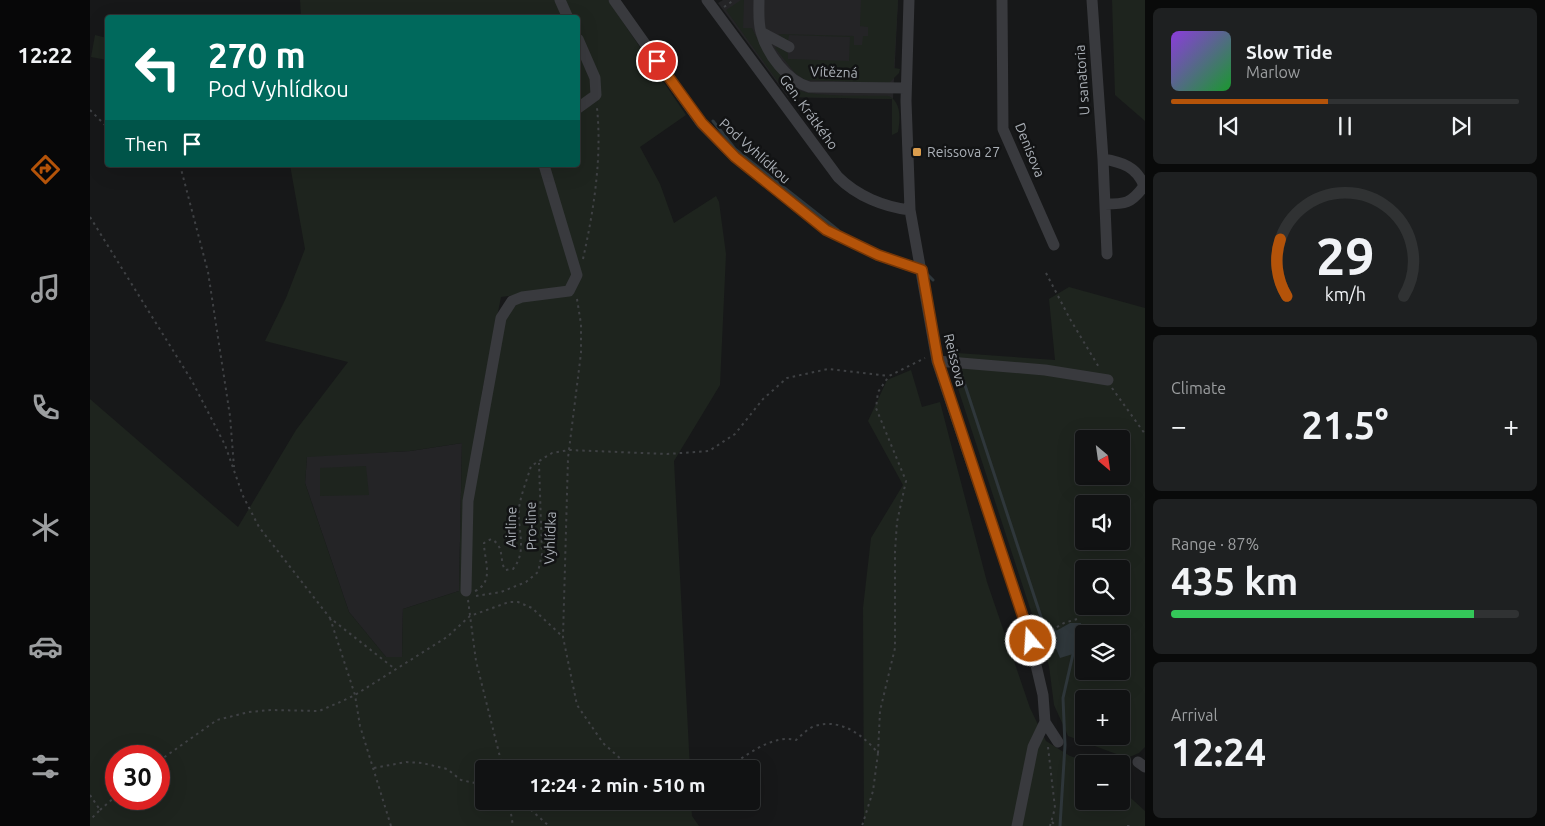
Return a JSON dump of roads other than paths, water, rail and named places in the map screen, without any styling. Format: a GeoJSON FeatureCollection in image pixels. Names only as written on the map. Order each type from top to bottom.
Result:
{"type":"FeatureCollection","features":[{"type":"Feature","properties":{"kind":"street"},"geometry":{"type":"LineString","coordinates":[[560,0],[567,15]]}},
{"type":"Feature","properties":{"kind":"street","name":"Pod Vyhlídkou"},"geometry":{"type":"LineString","coordinates":[[614,0],[702,123],[735,157],[826,230],[878,255],[922,270]]}},
{"type":"Feature","properties":{"kind":"street","name":"Gen. Krátkého"},"geometry":{"type":"LineString","coordinates":[[707,0],[838,177],[851,190],[893,208],[910,210]]}},
{"type":"Feature","properties":{"kind":"street","name":"Vítězná"},"geometry":{"type":"LineString","coordinates":[[759,0],[761,32],[770,53],[788,75],[802,85],[809,87],[906,88]]}},
{"type":"Feature","properties":{"kind":"street","name":"Reissova"},"geometry":{"type":"LineString","coordinates":[[909,0],[906,88],[910,210],[937,356],[1031,641],[1043,695],[1045,722],[1053,744]]}},
{"type":"Feature","properties":{"kind":"street","name":"Denisova"},"geometry":{"type":"LineString","coordinates":[[1002,0],[1003,130],[1054,245]]}},
{"type":"Feature","properties":{"kind":"street","name":"U sanatoria"},"geometry":{"type":"LineString","coordinates":[[1092,0],[1103,159],[1107,254]]}},
{"type":"Feature","properties":{"kind":"street"},"geometry":{"type":"LineString","coordinates":[[761,32],[788,47]]}},
{"type":"Feature","properties":{"kind":"street"},"geometry":{"type":"LineString","coordinates":[[580,44],[595,78],[596,95],[580,107]]}},
{"type":"Feature","properties":{"kind":"street"},"geometry":{"type":"LineString","coordinates":[[1103,159],[1118,162],[1133,170],[1140,175],[1144,186],[1135,199],[1122,204],[1105,204]]}},
{"type":"Feature","properties":{"kind":"street"},"geometry":{"type":"LineString","coordinates":[[467,594],[468,501],[501,318],[512,301],[568,291],[572,288],[577,275],[545,167]]}},
{"type":"Feature","properties":{"kind":"street"},"geometry":{"type":"LineString","coordinates":[[937,356],[1108,380]]}},
{"type":"Feature","properties":{"kind":"street"},"geometry":{"type":"LineString","coordinates":[[1017,826],[1032,747],[1045,722]]}},
{"type":"Feature","properties":{"kind":"waterway"},"geometry":{"type":"LineString","coordinates":[[713,121],[735,149],[838,230]]}},
{"type":"Feature","properties":{"kind":"waterway"},"geometry":{"type":"LineString","coordinates":[[925,272],[933,280]]}},
{"type":"Feature","properties":{"kind":"waterway"},"geometry":{"type":"LineString","coordinates":[[961,373],[1042,620],[1058,634]]}},
{"type":"Feature","properties":{"kind":"waterway"},"geometry":{"type":"LineString","coordinates":[[1060,826],[1065,745],[1063,698],[1073,654],[1071,651]]}},
{"type":"Feature","properties":{"kind":"place","name":"Reissova 27"},"geometry":{"type":"Point","coordinates":[917,152]}}]}
